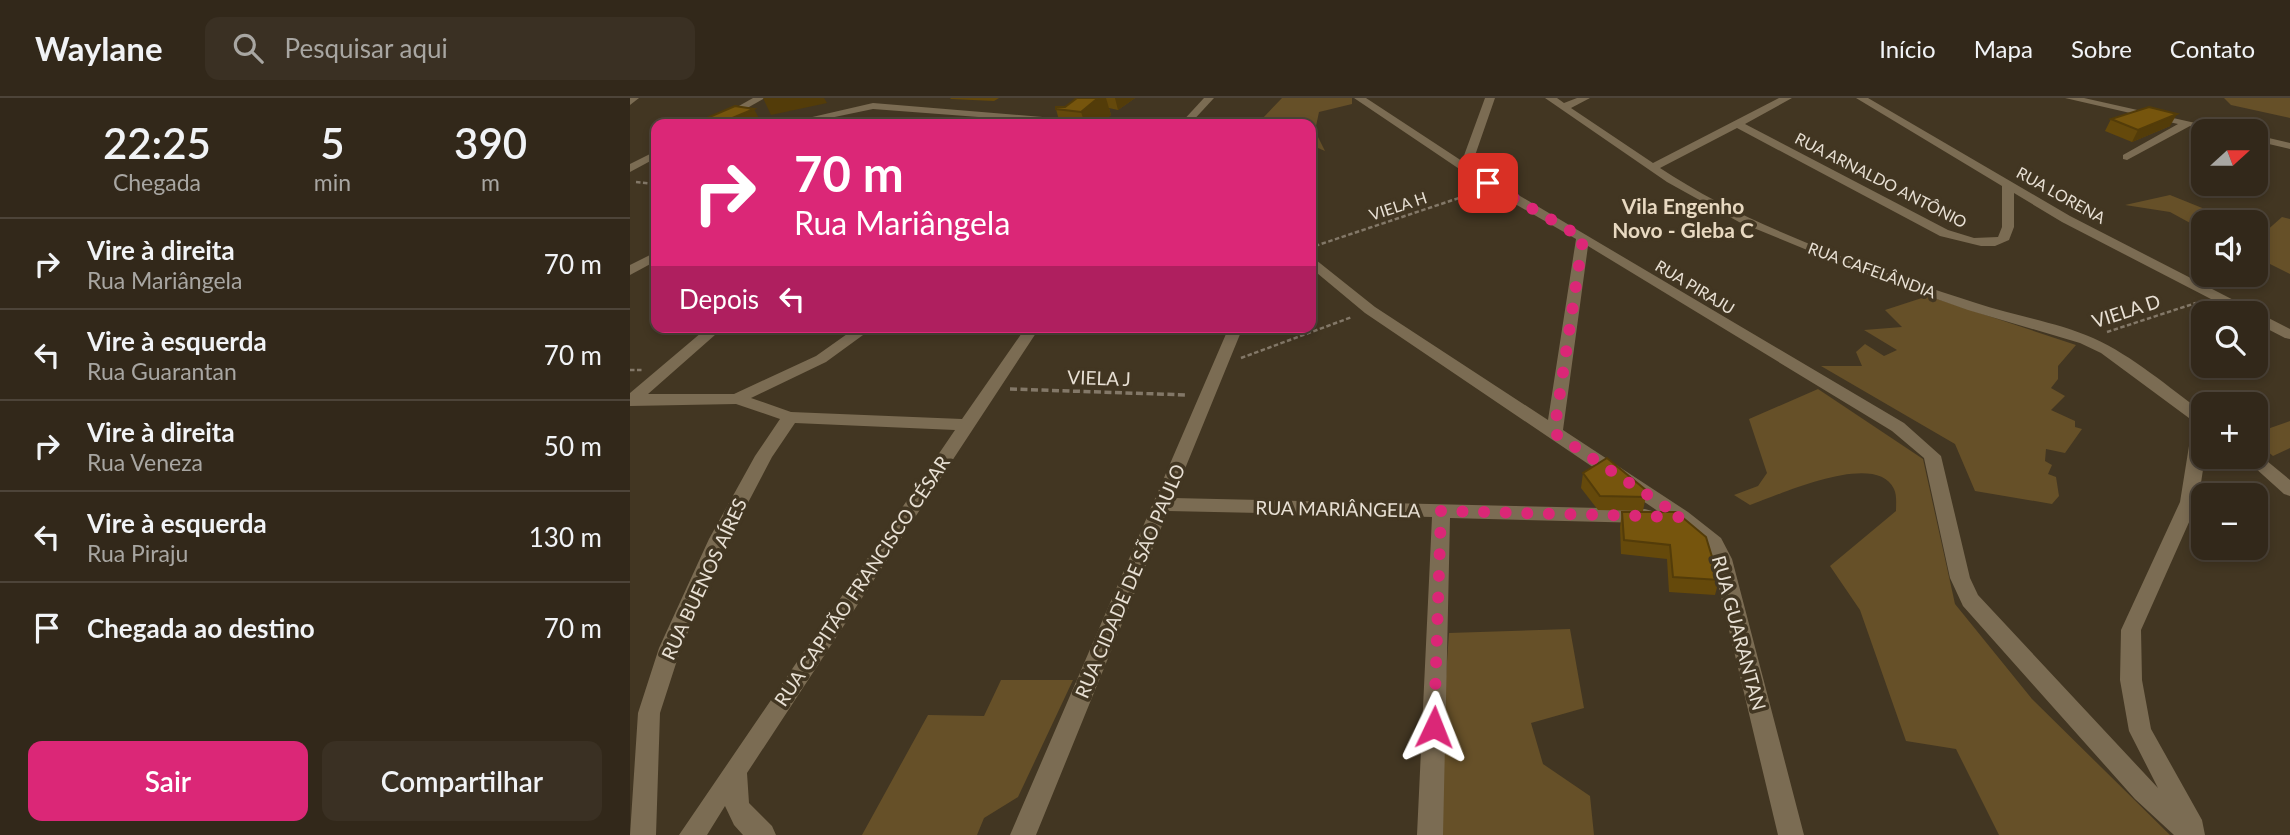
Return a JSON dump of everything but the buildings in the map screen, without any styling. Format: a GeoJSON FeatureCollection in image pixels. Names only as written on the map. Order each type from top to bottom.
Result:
{"type":"FeatureCollection","features":[{"type":"Feature","properties":{"kind":"street"},"geometry":{"type":"LineString","coordinates":[[630,102],[634,98]]}},
{"type":"Feature","properties":{"kind":"street"},"geometry":{"type":"LineString","coordinates":[[721,119],[760,98]]}},
{"type":"Feature","properties":{"kind":"street"},"geometry":{"type":"LineString","coordinates":[[1073,119],[1102,98]]}},
{"type":"Feature","properties":{"kind":"street"},"geometry":{"type":"LineString","coordinates":[[1190,119],[1209,98]]}},
{"type":"Feature","properties":{"kind":"street","name":"RUA PIRAJU"},"geometry":{"type":"LineString","coordinates":[[1359,98],[1493,187],[1898,427],[1924,447],[1934,464],[1960,578],[1969,600],[2144,791],[2194,835]]}},
{"type":"Feature","properties":{"kind":"street"},"geometry":{"type":"LineString","coordinates":[[1465,168],[1490,98]]}},
{"type":"Feature","properties":{"kind":"street","name":"RUA CAFELÂNDIA"},"geometry":{"type":"LineString","coordinates":[[1550,98],[1712,204],[1778,235],[1973,307],[2085,340],[2106,350],[2191,412]]}},
{"type":"Feature","properties":{"kind":"street"},"geometry":{"type":"LineString","coordinates":[[1564,107],[1585,98]]}},
{"type":"Feature","properties":{"kind":"street"},"geometry":{"type":"LineString","coordinates":[[1653,167],[1787,98]]}},
{"type":"Feature","properties":{"kind":"street","name":"RUA LORENA"},"geometry":{"type":"LineString","coordinates":[[1861,98],[2008,186],[2225,301]]}},
{"type":"Feature","properties":{"kind":"street"},"geometry":{"type":"LineString","coordinates":[[2070,98],[2191,124]]}},
{"type":"Feature","properties":{"kind":"street"},"geometry":{"type":"LineString","coordinates":[[811,119],[873,106],[1028,119]]}},
{"type":"Feature","properties":{"kind":"street"},"geometry":{"type":"LineString","coordinates":[[2127,157],[2188,123]]}},
{"type":"Feature","properties":{"kind":"street","name":"RUA ARNALDO ANTÔNIO"},"geometry":{"type":"LineString","coordinates":[[1737,124],[1944,233],[1966,241],[1981,244],[2003,240],[2008,227],[2008,186]]}},
{"type":"Feature","properties":{"kind":"street"},"geometry":{"type":"LineString","coordinates":[[2268,141],[2290,146]]}},
{"type":"Feature","properties":{"kind":"street"},"geometry":{"type":"LineString","coordinates":[[630,169],[651,157]]}},
{"type":"Feature","properties":{"kind":"street"},"geometry":{"type":"LineString","coordinates":[[1554,433],[1583,238]]}},
{"type":"Feature","properties":{"kind":"street"},"geometry":{"type":"LineString","coordinates":[[630,271],[651,259]]}},
{"type":"Feature","properties":{"kind":"street","name":"RUA GUARANTAN"},"geometry":{"type":"LineString","coordinates":[[1316,266],[1370,310],[1681,517],[1714,543],[1722,559],[1791,835]]}},
{"type":"Feature","properties":{"kind":"street"},"geometry":{"type":"LineString","coordinates":[[2268,323],[2290,335]]}},
{"type":"Feature","properties":{"kind":"street"},"geometry":{"type":"LineString","coordinates":[[631,400],[710,333]]}},
{"type":"Feature","properties":{"kind":"street"},"geometry":{"type":"LineString","coordinates":[[737,399],[821,359],[858,333]]}},
{"type":"Feature","properties":{"kind":"street","name":"RUA CAPITÃO FRANCISCO CÉSAR"},"geometry":{"type":"LineString","coordinates":[[692,835],[1029,333]]}},
{"type":"Feature","properties":{"kind":"street","name":"RUA CIDADE DE SÃO PAULO"},"geometry":{"type":"LineString","coordinates":[[1023,835],[1234,333]]}},
{"type":"Feature","properties":{"kind":"street"},"geometry":{"type":"LineString","coordinates":[[631,400],[737,399],[790,417],[965,425]]}},
{"type":"Feature","properties":{"kind":"street","name":"RUA BUENOS AÍRES"},"geometry":{"type":"LineString","coordinates":[[643,835],[649,713],[670,648],[719,539],[764,456],[790,417]]}},
{"type":"Feature","properties":{"kind":"street"},"geometry":{"type":"LineString","coordinates":[[2194,469],[2189,502],[2132,630],[2131,642],[2131,680],[2140,731],[2194,835]]}},
{"type":"Feature","properties":{"kind":"street"},"geometry":{"type":"LineString","coordinates":[[2266,469],[2290,490]]}},
{"type":"Feature","properties":{"kind":"street","name":"RUA MARIÂNGELA"},"geometry":{"type":"LineString","coordinates":[[1162,504],[1681,517]]}},
{"type":"Feature","properties":{"kind":"street"},"geometry":{"type":"LineString","coordinates":[[1430,835],[1441,511]]}},
{"type":"Feature","properties":{"kind":"street"},"geometry":{"type":"LineString","coordinates":[[737,768],[733,794],[744,822],[763,835]]}},
{"type":"Feature","properties":{"kind":"path"},"geometry":{"type":"LineString","coordinates":[[630,182],[651,184]]}},
{"type":"Feature","properties":{"kind":"path","name":"VIELA H"},"geometry":{"type":"LineString","coordinates":[[1316,246],[1493,187]]}},
{"type":"Feature","properties":{"kind":"path","name":"VIELA D"},"geometry":{"type":"LineString","coordinates":[[2085,340],[2216,296]]}},
{"type":"Feature","properties":{"kind":"path"},"geometry":{"type":"LineString","coordinates":[[1316,330],[1370,310]]}},
{"type":"Feature","properties":{"kind":"path"},"geometry":{"type":"LineString","coordinates":[[1220,366],[1308,333]]}},
{"type":"Feature","properties":{"kind":"path","name":"VIELA J"},"geometry":{"type":"LineString","coordinates":[[990,389],[1207,396]]}},
{"type":"Feature","properties":{"kind":"shaded area"},"geometry":{"type":"Polygon","coordinates":[[[1282,98],[1352,98],[1352,104],[1319,112],[1316,126],[1316,119],[1262,119],[1282,98]]]}},
{"type":"Feature","properties":{"kind":"shaded area"},"geometry":{"type":"Polygon","coordinates":[[[2224,98],[2290,98],[2290,118],[2231,105],[2224,98]]]}},
{"type":"Feature","properties":{"kind":"shaded area"},"geometry":{"type":"Polygon","coordinates":[[[1316,133],[1325,151],[1316,147],[1316,133]]]}},
{"type":"Feature","properties":{"kind":"shaded area"},"geometry":{"type":"Polygon","coordinates":[[[2170,195],[2207,210],[2191,210],[2191,223],[2170,212],[2125,205],[2170,195]]]}},
{"type":"Feature","properties":{"kind":"shaded area"},"geometry":{"type":"Polygon","coordinates":[[[2282,217],[2290,219],[2290,274],[2268,263],[2268,229],[2282,217]]]}},
{"type":"Feature","properties":{"kind":"shaded area"},"geometry":{"type":"Polygon","coordinates":[[[1928,296],[2076,345],[2058,366],[2058,379],[2051,388],[2065,396],[2051,410],[2075,421],[2075,427],[2082,429],[2065,453],[2046,449],[2045,461],[2052,465],[2048,474],[2056,477],[2059,496],[2052,504],[1975,491],[1955,444],[1821,366],[1862,366],[1856,352],[1865,344],[1884,356],[1897,350],[1864,330],[1902,327],[1885,310],[1928,296]]]}},
{"type":"Feature","properties":{"kind":"shaded area"},"geometry":{"type":"Polygon","coordinates":[[[1818,389],[1923,459],[1955,604],[2032,699],[2170,835],[1999,835],[1956,749],[1906,741],[1860,610],[1830,566],[1896,511],[1894,489],[1884,478],[1868,474],[1848,474],[1804,485],[1750,505],[1734,495],[1758,486],[1767,473],[1749,419],[1818,389]]]}},
{"type":"Feature","properties":{"kind":"shaded area"},"geometry":{"type":"Polygon","coordinates":[[[2290,421],[2290,448],[2273,456],[2268,452],[2268,429],[2290,421]]]}},
{"type":"Feature","properties":{"kind":"shaded area"},"geometry":{"type":"Polygon","coordinates":[[[1570,629],[1584,708],[1531,723],[1543,764],[1590,796],[1594,835],[1435,835],[1449,633],[1570,629]]]}},
{"type":"Feature","properties":{"kind":"shaded area"},"geometry":{"type":"Polygon","coordinates":[[[1001,680],[1073,680],[1018,797],[984,818],[977,835],[862,835],[928,715],[984,716],[1001,680]]]}},
{"type":"Feature","properties":{"kind":"district","name":"Vila Engenho Novo - Gleba C"},"geometry":{"type":"Point","coordinates":[1683,219]}},
{"type":"Feature","properties":{"kind":"route"},"geometry":{"type":"LineString","coordinates":[[1434,727],[1441,511],[1681,517],[1554,433],[1583,238],[1488,183]]}}]}
